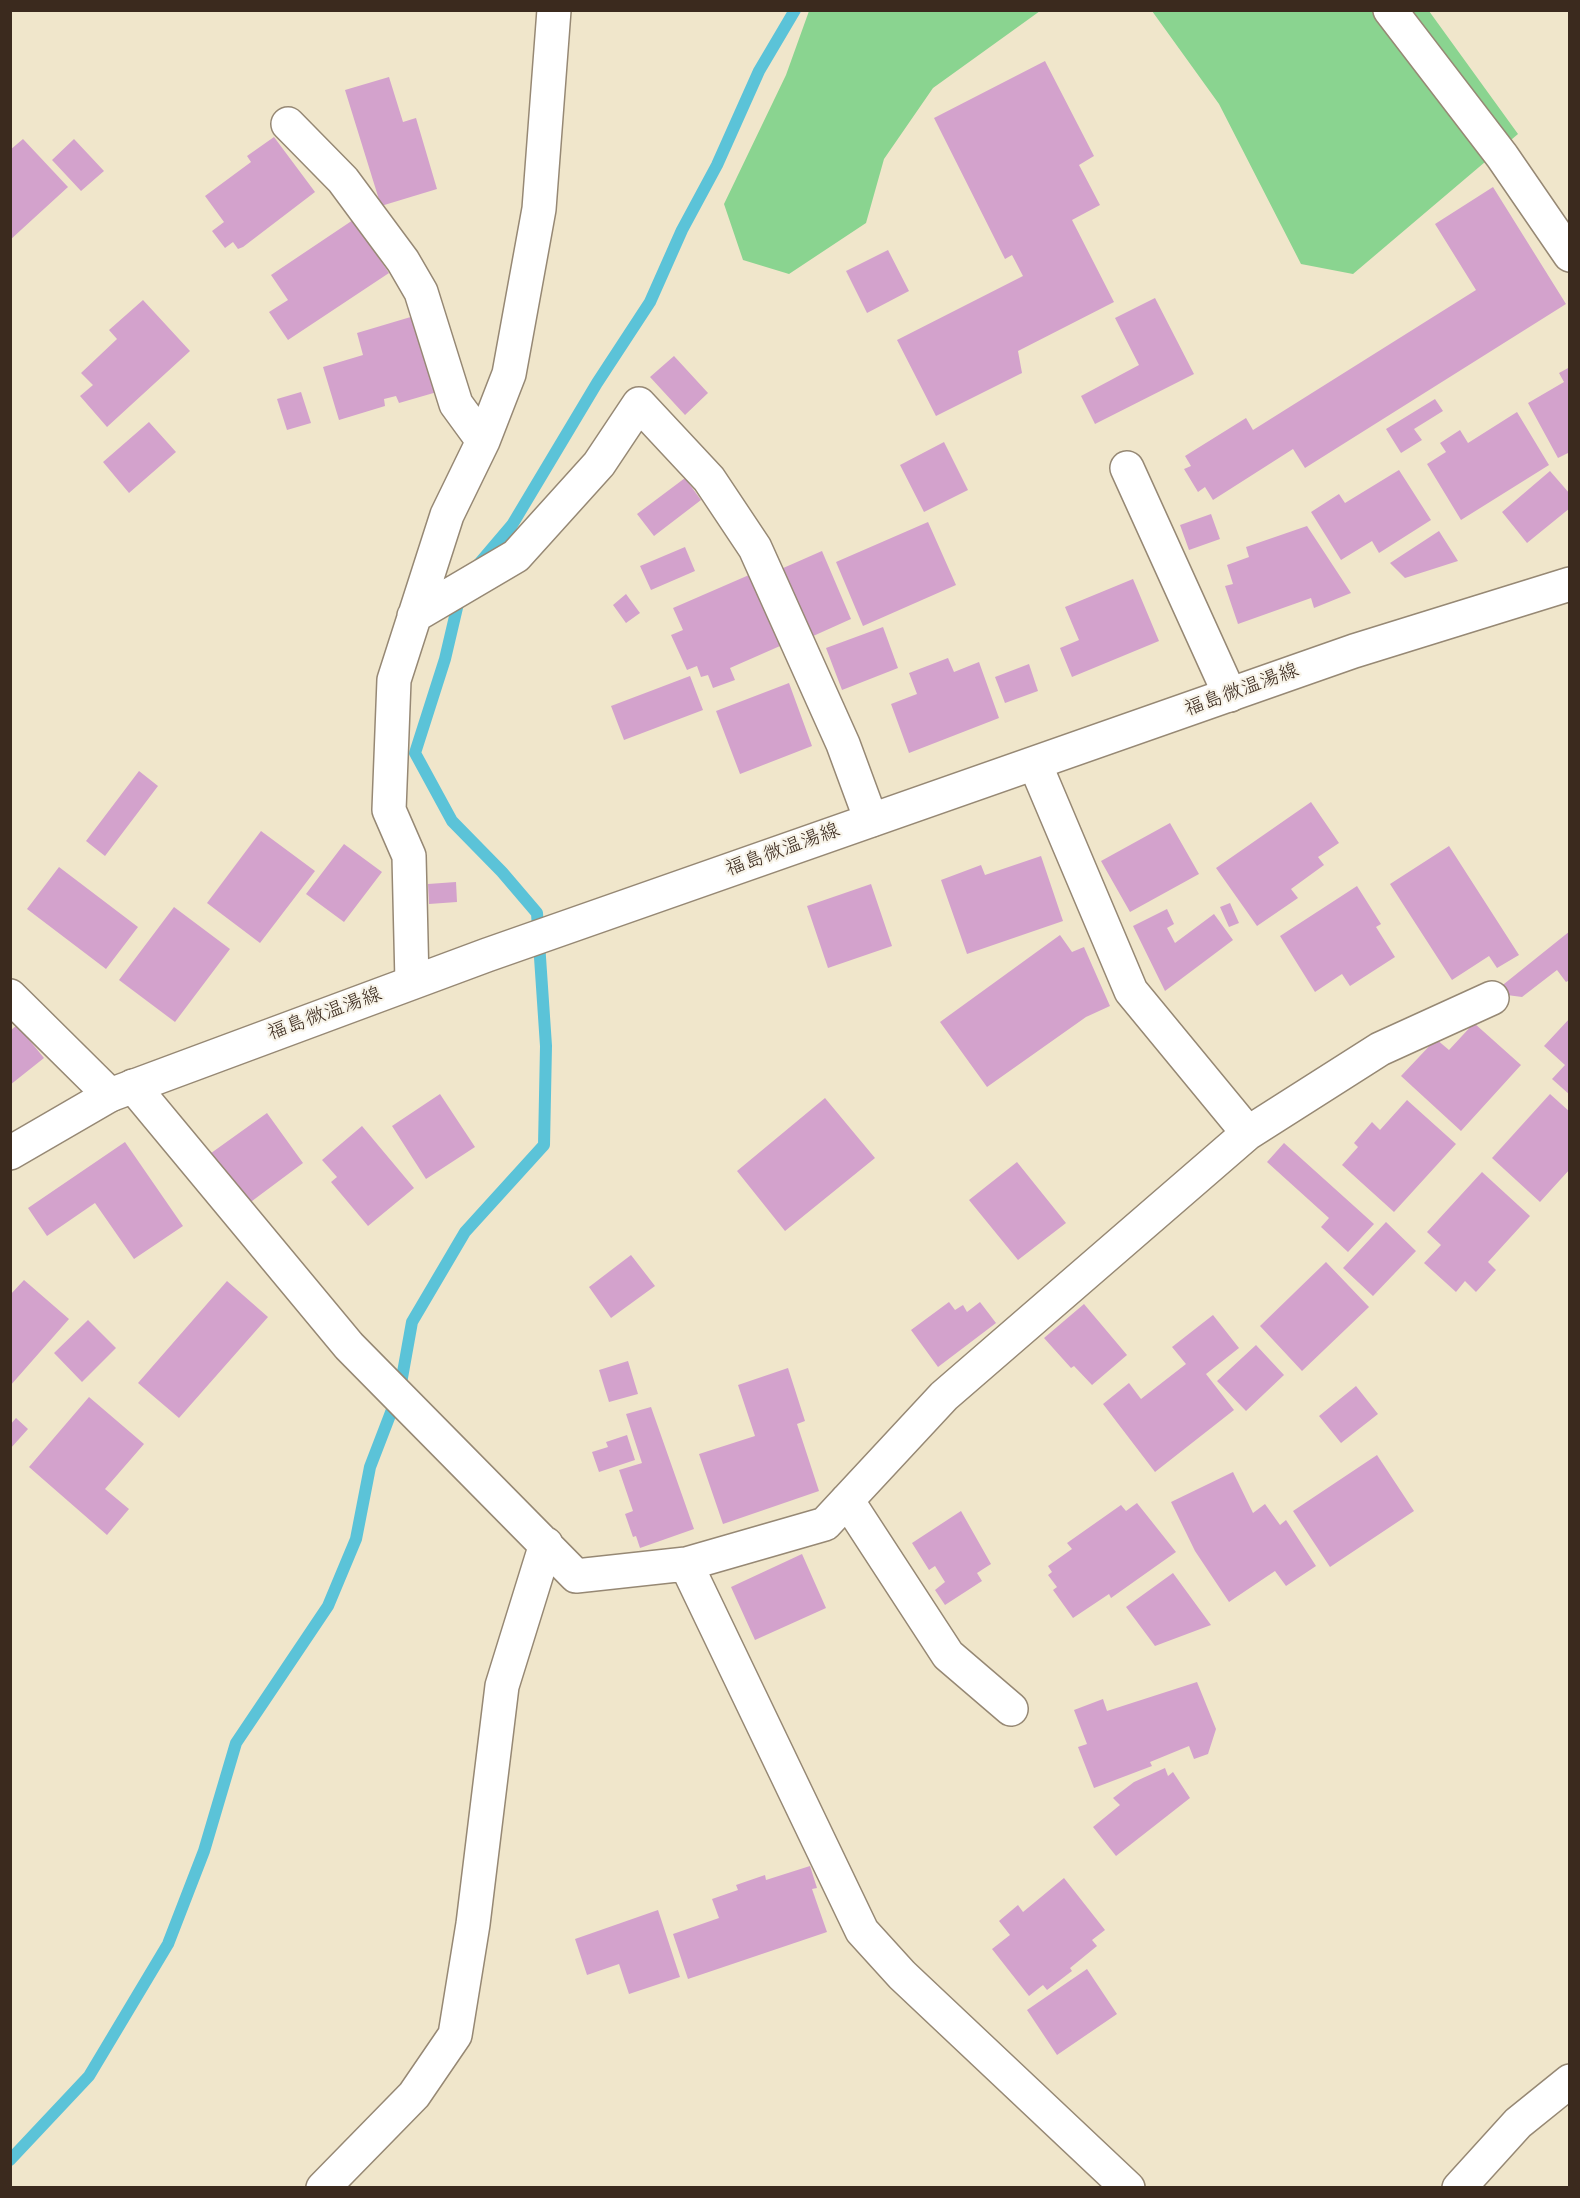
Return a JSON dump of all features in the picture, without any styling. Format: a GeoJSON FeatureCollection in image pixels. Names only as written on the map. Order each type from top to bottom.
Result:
{"type":"FeatureCollection","features":[{"type":"Feature","properties":{"kind":"street"},"geometry":{"type":"LineString","coordinates":[[412,982],[409,856],[389,810],[394,680],[447,515],[483,441],[509,374],[539,209],[554,10]]}},
{"type":"Feature","properties":{"kind":"street"},"geometry":{"type":"LineString","coordinates":[[1390,10],[1502,156],[1569,255]]}},
{"type":"Feature","properties":{"kind":"street"},"geometry":{"type":"LineString","coordinates":[[288,124],[343,180],[403,261],[421,292],[456,404],[483,441]]}},
{"type":"Feature","properties":{"kind":"street"},"geometry":{"type":"LineString","coordinates":[[414,616],[516,556],[599,464],[639,404],[709,480],[755,548],[843,744],[871,820]]}},
{"type":"Feature","properties":{"kind":"street"},"geometry":{"type":"LineString","coordinates":[[1127,468],[1230,695]]}},
{"type":"Feature","properties":{"kind":"street","name":"福島微温湯線"},"geometry":{"type":"LineString","coordinates":[[10,1152],[121,1091],[412,982],[1354,651],[1569,584]]}},
{"type":"Feature","properties":{"kind":"street"},"geometry":{"type":"LineString","coordinates":[[1035,764],[1131,991],[1248,1133]]}},
{"type":"Feature","properties":{"kind":"street"},"geometry":{"type":"LineString","coordinates":[[10,996],[121,1091],[349,1346],[576,1576],[686,1564],[825,1524],[944,1396],[1248,1133],[1380,1049],[1492,998]]}},
{"type":"Feature","properties":{"kind":"street"},"geometry":{"type":"LineString","coordinates":[[847,1500],[948,1655],[1011,1709]]}},
{"type":"Feature","properties":{"kind":"street"},"geometry":{"type":"LineString","coordinates":[[323,2187],[414,2095],[454,2035],[473,1924],[502,1686],[546,1544]]}},
{"type":"Feature","properties":{"kind":"street"},"geometry":{"type":"LineString","coordinates":[[686,1564],[862,1931],[902,1976],[1128,2187]]}},
{"type":"Feature","properties":{"kind":"street"},"geometry":{"type":"LineString","coordinates":[[1459,2187],[1518,2123],[1569,2081]]}},
{"type":"Feature","properties":{"kind":"green space"},"geometry":{"type":"Polygon","coordinates":[[[809,11],[1040,11],[933,88],[884,159],[866,223],[789,274],[743,260],[724,204],[786,75],[809,11]]]}},
{"type":"Feature","properties":{"kind":"green space"},"geometry":{"type":"Polygon","coordinates":[[[1152,11],[1429,11],[1518,134],[1353,274],[1301,264],[1219,104],[1152,11]]]}},
{"type":"Feature","properties":{"kind":"building"},"geometry":{"type":"Polygon","coordinates":[[[1045,61],[1094,156],[1079,165],[1100,205],[1072,220],[1114,302],[1018,351],[1022,373],[936,416],[897,340],[1023,276],[1012,255],[1005,259],[934,118],[1045,61]]]}},
{"type":"Feature","properties":{"kind":"building"},"geometry":{"type":"Polygon","coordinates":[[[389,77],[403,122],[416,118],[437,189],[381,206],[345,90],[389,77]]]}},
{"type":"Feature","properties":{"kind":"building"},"geometry":{"type":"Polygon","coordinates":[[[274,137],[315,192],[243,247],[238,249],[233,242],[225,248],[212,231],[224,222],[205,196],[251,162],[247,156],[274,137]]]}},
{"type":"Feature","properties":{"kind":"building"},"geometry":{"type":"Polygon","coordinates":[[[23,139],[68,187],[10,240],[10,150],[23,139]]]}},
{"type":"Feature","properties":{"kind":"building"},"geometry":{"type":"Polygon","coordinates":[[[74,139],[104,171],[81,191],[52,160],[74,139]]]}},
{"type":"Feature","properties":{"kind":"building"},"geometry":{"type":"Polygon","coordinates":[[[1493,187],[1566,304],[1305,468],[1293,449],[1213,500],[1205,487],[1198,492],[1184,469],[1191,466],[1185,456],[1246,418],[1253,430],[1476,290],[1435,224],[1493,187]]]}},
{"type":"Feature","properties":{"kind":"building"},"geometry":{"type":"Polygon","coordinates":[[[353,220],[389,273],[288,340],[269,312],[288,300],[271,275],[353,220]]]}},
{"type":"Feature","properties":{"kind":"building"},"geometry":{"type":"Polygon","coordinates":[[[888,250],[909,291],[867,313],[846,271],[888,250]]]}},
{"type":"Feature","properties":{"kind":"building"},"geometry":{"type":"Polygon","coordinates":[[[1155,298],[1194,374],[1095,424],[1081,396],[1139,365],[1115,318],[1155,298]]]}},
{"type":"Feature","properties":{"kind":"building"},"geometry":{"type":"Polygon","coordinates":[[[143,300],[190,351],[107,427],[80,396],[93,385],[81,373],[117,339],[109,330],[143,300]]]}},
{"type":"Feature","properties":{"kind":"building"},"geometry":{"type":"Polygon","coordinates":[[[414,316],[437,392],[399,403],[396,396],[384,399],[385,406],[339,420],[323,367],[363,355],[357,333],[414,316]]]}},
{"type":"Feature","properties":{"kind":"building"},"geometry":{"type":"Polygon","coordinates":[[[674,356],[708,393],[685,415],[650,377],[674,356]]]}},
{"type":"Feature","properties":{"kind":"building"},"geometry":{"type":"Polygon","coordinates":[[[1570,367],[1570,452],[1558,458],[1528,403],[1564,382],[1559,373],[1570,367]]]}},
{"type":"Feature","properties":{"kind":"building"},"geometry":{"type":"Polygon","coordinates":[[[301,392],[311,423],[287,430],[277,399],[301,392]]]}},
{"type":"Feature","properties":{"kind":"building"},"geometry":{"type":"Polygon","coordinates":[[[1435,399],[1443,411],[1414,429],[1422,440],[1401,453],[1386,429],[1435,399]]]}},
{"type":"Feature","properties":{"kind":"building"},"geometry":{"type":"Polygon","coordinates":[[[1517,412],[1549,465],[1461,520],[1427,464],[1446,452],[1440,443],[1460,430],[1468,443],[1517,412]]]}},
{"type":"Feature","properties":{"kind":"building"},"geometry":{"type":"Polygon","coordinates":[[[149,422],[176,452],[129,493],[103,462],[149,422]]]}},
{"type":"Feature","properties":{"kind":"building"},"geometry":{"type":"Polygon","coordinates":[[[944,442],[968,490],[924,512],[900,465],[944,442]]]}},
{"type":"Feature","properties":{"kind":"building"},"geometry":{"type":"Polygon","coordinates":[[[1399,470],[1431,520],[1379,553],[1372,541],[1341,560],[1311,512],[1339,494],[1345,503],[1399,470]]]}},
{"type":"Feature","properties":{"kind":"building"},"geometry":{"type":"Polygon","coordinates":[[[1550,471],[1570,494],[1570,508],[1527,543],[1502,512],[1550,471]]]}},
{"type":"Feature","properties":{"kind":"building"},"geometry":{"type":"Polygon","coordinates":[[[685,478],[701,500],[654,536],[637,514],[685,478]]]}},
{"type":"Feature","properties":{"kind":"building"},"geometry":{"type":"Polygon","coordinates":[[[1211,514],[1220,539],[1189,550],[1180,525],[1211,514]]]}},
{"type":"Feature","properties":{"kind":"building"},"geometry":{"type":"Polygon","coordinates":[[[928,522],[956,585],[863,626],[836,562],[928,522]]]}},
{"type":"Feature","properties":{"kind":"building"},"geometry":{"type":"Polygon","coordinates":[[[1307,526],[1351,593],[1314,608],[1311,598],[1238,624],[1225,586],[1233,584],[1227,565],[1249,557],[1246,547],[1307,526]]]}},
{"type":"Feature","properties":{"kind":"building"},"geometry":{"type":"Polygon","coordinates":[[[1439,531],[1458,561],[1405,578],[1390,563],[1439,531]]]}},
{"type":"Feature","properties":{"kind":"building"},"geometry":{"type":"Polygon","coordinates":[[[685,547],[695,571],[651,590],[640,566],[685,547]]]}},
{"type":"Feature","properties":{"kind":"building"},"geometry":{"type":"Polygon","coordinates":[[[822,551],[851,619],[811,637],[781,569],[822,551]]]}},
{"type":"Feature","properties":{"kind":"building"},"geometry":{"type":"Polygon","coordinates":[[[749,575],[780,646],[730,668],[735,680],[713,688],[708,675],[701,677],[697,666],[687,670],[671,635],[683,630],[673,608],[749,575]]]}},
{"type":"Feature","properties":{"kind":"building"},"geometry":{"type":"Polygon","coordinates":[[[1133,579],[1159,641],[1072,677],[1060,648],[1079,640],[1065,607],[1133,579]]]}},
{"type":"Feature","properties":{"kind":"building"},"geometry":{"type":"Polygon","coordinates":[[[626,594],[640,613],[626,623],[613,605],[626,594]]]}},
{"type":"Feature","properties":{"kind":"building"},"geometry":{"type":"Polygon","coordinates":[[[883,627],[898,668],[842,690],[826,648],[883,627]]]}},
{"type":"Feature","properties":{"kind":"building"},"geometry":{"type":"Polygon","coordinates":[[[948,658],[954,672],[979,662],[999,718],[909,753],[891,704],[917,694],[909,673],[948,658]]]}},
{"type":"Feature","properties":{"kind":"building"},"geometry":{"type":"Polygon","coordinates":[[[1029,664],[1038,691],[1005,703],[995,677],[1029,664]]]}},
{"type":"Feature","properties":{"kind":"building"},"geometry":{"type":"Polygon","coordinates":[[[690,676],[703,710],[624,740],[611,706],[690,676]]]}},
{"type":"Feature","properties":{"kind":"building"},"geometry":{"type":"Polygon","coordinates":[[[789,683],[812,746],[740,774],[716,711],[789,683]]]}},
{"type":"Feature","properties":{"kind":"building"},"geometry":{"type":"Polygon","coordinates":[[[139,771],[158,786],[105,856],[86,841],[139,771]]]}},
{"type":"Feature","properties":{"kind":"building"},"geometry":{"type":"Polygon","coordinates":[[[1311,802],[1339,843],[1318,857],[1324,865],[1291,889],[1298,898],[1257,926],[1216,868],[1311,802]]]}},
{"type":"Feature","properties":{"kind":"building"},"geometry":{"type":"Polygon","coordinates":[[[1170,823],[1199,874],[1130,912],[1101,861],[1170,823]]]}},
{"type":"Feature","properties":{"kind":"building"},"geometry":{"type":"Polygon","coordinates":[[[261,831],[315,871],[260,943],[207,903],[261,831]]]}},
{"type":"Feature","properties":{"kind":"building"},"geometry":{"type":"Polygon","coordinates":[[[344,844],[382,872],[344,922],[306,894],[344,844]]]}},
{"type":"Feature","properties":{"kind":"building"},"geometry":{"type":"Polygon","coordinates":[[[1449,846],[1519,955],[1497,968],[1489,956],[1452,980],[1390,884],[1449,846]]]}},
{"type":"Feature","properties":{"kind":"building"},"geometry":{"type":"Polygon","coordinates":[[[1041,856],[1063,921],[967,954],[941,880],[981,865],[985,875],[1041,856]]]}},
{"type":"Feature","properties":{"kind":"building"},"geometry":{"type":"Polygon","coordinates":[[[59,867],[138,927],[106,969],[27,909],[59,867]]]}},
{"type":"Feature","properties":{"kind":"building"},"geometry":{"type":"Polygon","coordinates":[[[456,882],[457,902],[429,904],[428,884],[456,882]]]}},
{"type":"Feature","properties":{"kind":"building"},"geometry":{"type":"Polygon","coordinates":[[[871,884],[892,946],[828,968],[807,906],[871,884]]]}},
{"type":"Feature","properties":{"kind":"building"},"geometry":{"type":"Polygon","coordinates":[[[1357,886],[1381,924],[1376,927],[1395,957],[1350,986],[1342,974],[1315,992],[1280,936],[1357,886]]]}},
{"type":"Feature","properties":{"kind":"building"},"geometry":{"type":"Polygon","coordinates":[[[1230,903],[1239,923],[1229,927],[1220,907],[1230,903]]]}},
{"type":"Feature","properties":{"kind":"building"},"geometry":{"type":"Polygon","coordinates":[[[174,907],[230,949],[175,1022],[119,980],[174,907]]]}},
{"type":"Feature","properties":{"kind":"building"},"geometry":{"type":"Polygon","coordinates":[[[1167,909],[1174,924],[1167,928],[1175,943],[1214,914],[1233,940],[1165,991],[1133,926],[1167,909]]]}},
{"type":"Feature","properties":{"kind":"building"},"geometry":{"type":"Polygon","coordinates":[[[1570,931],[1570,980],[1566,982],[1557,970],[1522,997],[1507,995],[1499,988],[1570,931]]]}},
{"type":"Feature","properties":{"kind":"building"},"geometry":{"type":"Polygon","coordinates":[[[1060,935],[1072,952],[1084,947],[1110,1006],[1086,1017],[987,1087],[940,1022],[1060,935]]]}},
{"type":"Feature","properties":{"kind":"building"},"geometry":{"type":"Polygon","coordinates":[[[1570,1018],[1570,1095],[1552,1079],[1565,1065],[1544,1046],[1570,1018]]]}},
{"type":"Feature","properties":{"kind":"building"},"geometry":{"type":"Polygon","coordinates":[[[1474,1023],[1521,1065],[1461,1131],[1401,1076],[1436,1039],[1449,1050],[1474,1023]]]}},
{"type":"Feature","properties":{"kind":"building"},"geometry":{"type":"Polygon","coordinates":[[[17,1025],[44,1058],[10,1085],[10,1031],[17,1025]]]}},
{"type":"Feature","properties":{"kind":"building"},"geometry":{"type":"Polygon","coordinates":[[[440,1094],[475,1147],[426,1179],[392,1126],[440,1094]]]}},
{"type":"Feature","properties":{"kind":"building"},"geometry":{"type":"Polygon","coordinates":[[[1550,1094],[1570,1112],[1570,1169],[1540,1202],[1492,1158],[1550,1094]]]}},
{"type":"Feature","properties":{"kind":"building"},"geometry":{"type":"Polygon","coordinates":[[[825,1098],[875,1158],[785,1231],[737,1171],[825,1098]]]}},
{"type":"Feature","properties":{"kind":"building"},"geometry":{"type":"Polygon","coordinates":[[[1407,1100],[1456,1144],[1394,1212],[1342,1165],[1358,1147],[1354,1143],[1372,1122],[1380,1130],[1407,1100]]]}},
{"type":"Feature","properties":{"kind":"building"},"geometry":{"type":"Polygon","coordinates":[[[267,1113],[303,1163],[244,1207],[207,1156],[267,1113]]]}},
{"type":"Feature","properties":{"kind":"building"},"geometry":{"type":"Polygon","coordinates":[[[362,1126],[414,1188],[368,1226],[331,1182],[337,1177],[322,1160],[362,1126]]]}},
{"type":"Feature","properties":{"kind":"building"},"geometry":{"type":"Polygon","coordinates":[[[125,1142],[183,1226],[134,1259],[95,1203],[47,1236],[28,1208],[125,1142]]]}},
{"type":"Feature","properties":{"kind":"building"},"geometry":{"type":"Polygon","coordinates":[[[1284,1143],[1374,1224],[1348,1252],[1321,1227],[1329,1218],[1267,1162],[1284,1143]]]}},
{"type":"Feature","properties":{"kind":"building"},"geometry":{"type":"Polygon","coordinates":[[[1017,1162],[1066,1223],[1018,1260],[969,1200],[1017,1162]]]}},
{"type":"Feature","properties":{"kind":"building"},"geometry":{"type":"Polygon","coordinates":[[[1482,1172],[1530,1216],[1488,1262],[1496,1270],[1476,1292],[1465,1281],[1456,1292],[1424,1263],[1441,1245],[1427,1232],[1482,1172]]]}},
{"type":"Feature","properties":{"kind":"building"},"geometry":{"type":"Polygon","coordinates":[[[1386,1222],[1416,1251],[1373,1296],[1343,1268],[1386,1222]]]}},
{"type":"Feature","properties":{"kind":"building"},"geometry":{"type":"Polygon","coordinates":[[[631,1255],[655,1286],[611,1318],[589,1287],[631,1255]]]}},
{"type":"Feature","properties":{"kind":"building"},"geometry":{"type":"Polygon","coordinates":[[[1326,1262],[1369,1307],[1302,1371],[1260,1326],[1326,1262]]]}},
{"type":"Feature","properties":{"kind":"building"},"geometry":{"type":"Polygon","coordinates":[[[24,1280],[69,1319],[10,1386],[10,1295],[24,1280]]]}},
{"type":"Feature","properties":{"kind":"building"},"geometry":{"type":"Polygon","coordinates":[[[227,1281],[268,1317],[179,1418],[138,1383],[227,1281]]]}},
{"type":"Feature","properties":{"kind":"building"},"geometry":{"type":"Polygon","coordinates":[[[949,1302],[955,1310],[963,1305],[967,1312],[980,1302],[996,1323],[938,1367],[911,1330],[949,1302]]]}},
{"type":"Feature","properties":{"kind":"building"},"geometry":{"type":"Polygon","coordinates":[[[1084,1304],[1127,1355],[1092,1385],[1074,1366],[1071,1368],[1044,1338],[1084,1304]]]}},
{"type":"Feature","properties":{"kind":"building"},"geometry":{"type":"Polygon","coordinates":[[[1213,1315],[1239,1348],[1206,1374],[1234,1410],[1155,1472],[1103,1404],[1129,1383],[1141,1399],[1186,1364],[1172,1347],[1213,1315]]]}},
{"type":"Feature","properties":{"kind":"building"},"geometry":{"type":"Polygon","coordinates":[[[88,1320],[116,1348],[82,1382],[54,1353],[88,1320]]]}},
{"type":"Feature","properties":{"kind":"building"},"geometry":{"type":"Polygon","coordinates":[[[1256,1345],[1284,1375],[1246,1411],[1217,1381],[1256,1345]]]}},
{"type":"Feature","properties":{"kind":"building"},"geometry":{"type":"Polygon","coordinates":[[[628,1361],[638,1394],[609,1402],[599,1370],[628,1361]]]}},
{"type":"Feature","properties":{"kind":"building"},"geometry":{"type":"Polygon","coordinates":[[[788,1368],[805,1421],[797,1424],[819,1491],[723,1524],[699,1454],[755,1436],[738,1385],[788,1368]]]}},
{"type":"Feature","properties":{"kind":"building"},"geometry":{"type":"Polygon","coordinates":[[[1356,1386],[1378,1414],[1341,1443],[1319,1416],[1356,1386]]]}},
{"type":"Feature","properties":{"kind":"building"},"geometry":{"type":"Polygon","coordinates":[[[89,1397],[144,1444],[105,1489],[129,1509],[107,1535],[29,1467],[89,1397]]]}},
{"type":"Feature","properties":{"kind":"building"},"geometry":{"type":"Polygon","coordinates":[[[651,1407],[694,1529],[640,1548],[636,1536],[633,1537],[625,1514],[633,1511],[619,1470],[642,1463],[626,1414],[651,1407]]]}},
{"type":"Feature","properties":{"kind":"building"},"geometry":{"type":"Polygon","coordinates":[[[16,1418],[28,1429],[10,1449],[10,1425],[16,1418]]]}},
{"type":"Feature","properties":{"kind":"building"},"geometry":{"type":"Polygon","coordinates":[[[627,1435],[635,1460],[599,1472],[592,1452],[608,1447],[606,1442],[627,1435]]]}},
{"type":"Feature","properties":{"kind":"building"},"geometry":{"type":"Polygon","coordinates":[[[1377,1455],[1414,1511],[1330,1567],[1293,1511],[1377,1455]]]}},
{"type":"Feature","properties":{"kind":"building"},"geometry":{"type":"Polygon","coordinates":[[[1233,1472],[1253,1513],[1265,1504],[1280,1525],[1286,1520],[1316,1566],[1286,1586],[1275,1571],[1229,1602],[1195,1551],[1171,1502],[1233,1472]]]}},
{"type":"Feature","properties":{"kind":"building"},"geometry":{"type":"Polygon","coordinates":[[[1137,1503],[1176,1552],[1111,1598],[1109,1594],[1073,1618],[1053,1590],[1057,1587],[1048,1575],[1052,1572],[1048,1566],[1072,1549],[1067,1543],[1121,1505],[1126,1511],[1137,1503]]]}},
{"type":"Feature","properties":{"kind":"building"},"geometry":{"type":"Polygon","coordinates":[[[961,1511],[991,1564],[977,1573],[982,1581],[945,1605],[935,1590],[945,1582],[935,1566],[929,1570],[912,1543],[961,1511]]]}},
{"type":"Feature","properties":{"kind":"building"},"geometry":{"type":"Polygon","coordinates":[[[802,1554],[826,1608],[755,1640],[731,1587],[802,1554]]]}},
{"type":"Feature","properties":{"kind":"building"},"geometry":{"type":"Polygon","coordinates":[[[1173,1573],[1211,1625],[1155,1646],[1126,1607],[1173,1573]]]}},
{"type":"Feature","properties":{"kind":"building"},"geometry":{"type":"Polygon","coordinates":[[[1197,1682],[1216,1729],[1208,1754],[1194,1759],[1189,1746],[1150,1762],[1152,1766],[1094,1788],[1078,1747],[1087,1744],[1074,1710],[1103,1699],[1107,1711],[1197,1682]]]}},
{"type":"Feature","properties":{"kind":"building"},"geometry":{"type":"Polygon","coordinates":[[[1165,1768],[1168,1776],[1173,1772],[1190,1798],[1116,1856],[1093,1827],[1120,1805],[1113,1798],[1134,1782],[1165,1768]]]}},
{"type":"Feature","properties":{"kind":"building"},"geometry":{"type":"Polygon","coordinates":[[[810,1866],[817,1888],[812,1889],[827,1932],[688,1979],[673,1934],[719,1918],[712,1899],[738,1890],[736,1885],[765,1875],[766,1880],[810,1866]]]}},
{"type":"Feature","properties":{"kind":"building"},"geometry":{"type":"Polygon","coordinates":[[[1064,1878],[1105,1930],[1092,1940],[1097,1946],[1070,1968],[1072,1971],[1047,1990],[1043,1985],[1029,1996],[992,1949],[1010,1935],[999,1921],[1018,1905],[1023,1912],[1064,1878]]]}},
{"type":"Feature","properties":{"kind":"building"},"geometry":{"type":"Polygon","coordinates":[[[658,1910],[680,1977],[629,1994],[619,1964],[587,1975],[575,1939],[658,1910]]]}},
{"type":"Feature","properties":{"kind":"building"},"geometry":{"type":"Polygon","coordinates":[[[1087,1969],[1117,2014],[1057,2055],[1027,2010],[1087,1969]]]}},
{"type":"Feature","properties":{"kind":"waterway"},"geometry":{"type":"LineString","coordinates":[[478,565],[512,525],[597,383],[650,302],[682,230],[717,165],[759,71],[795,10]]}},
{"type":"Feature","properties":{"kind":"waterway"},"geometry":{"type":"LineString","coordinates":[[10,2160],[89,2076],[168,1944],[204,1851],[236,1743],[328,1606],[356,1539],[370,1467],[400,1389],[412,1322],[465,1232],[544,1145],[546,1046],[537,913],[502,872],[452,821],[415,753],[445,659],[460,595]]}}]}
